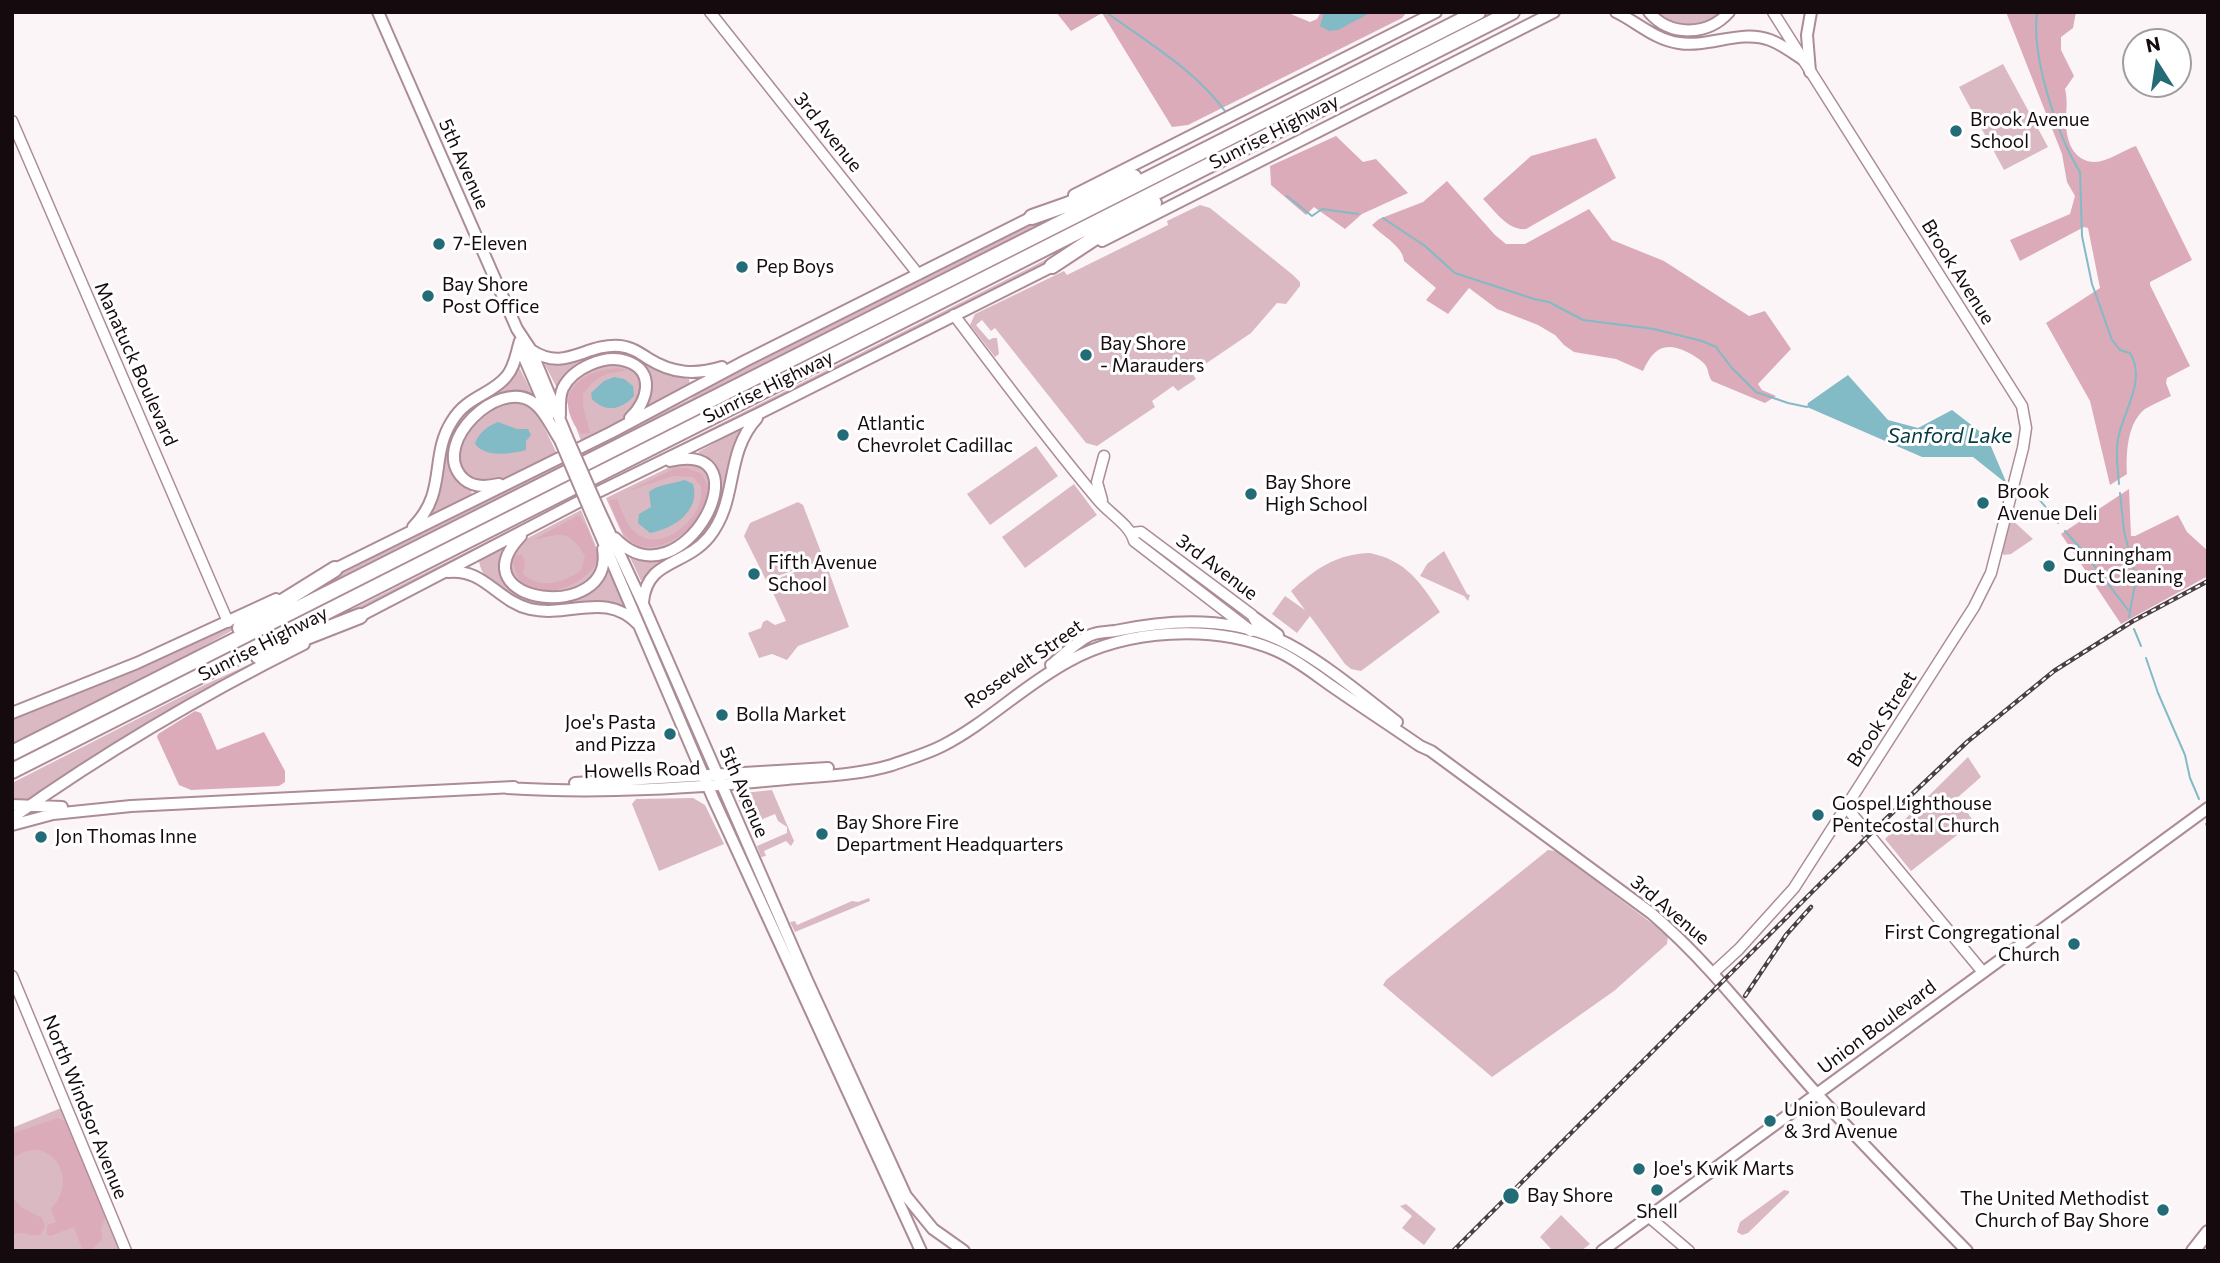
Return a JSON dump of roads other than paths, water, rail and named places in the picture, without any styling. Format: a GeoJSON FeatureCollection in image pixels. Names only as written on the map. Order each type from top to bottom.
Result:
{"type":"FeatureCollection","features":[{"type":"Feature","properties":{"kind":"highway"},"geometry":{"type":"LineString","coordinates":[[1438,32],[1468,12]]}},
{"type":"Feature","properties":{"kind":"highway","name":"Sunrise Highway"},"geometry":{"type":"LineString","coordinates":[[12,754],[1478,12]]}},
{"type":"Feature","properties":{"kind":"highway","name":"Sunrise Highway"},"geometry":{"type":"LineString","coordinates":[[12,771],[1512,12]]}},
{"type":"Feature","properties":{"kind":"highway"},"geometry":{"type":"LineString","coordinates":[[1032,216],[1213,146]]}},
{"type":"Feature","properties":{"kind":"highway"},"geometry":{"type":"LineString","coordinates":[[1052,266],[1190,183],[1235,152]]}},
{"type":"Feature","properties":{"kind":"highway"},"geometry":{"type":"LineString","coordinates":[[165,676],[335,569]]}},
{"type":"Feature","properties":{"kind":"highway"},"geometry":{"type":"LineString","coordinates":[[147,702],[360,616]]}},
{"type":"Feature","properties":{"kind":"main road","name":"5th Avenue"},"geometry":{"type":"LineString","coordinates":[[378,12],[517,329],[522,353],[604,530],[643,604],[807,980],[906,1196],[933,1229],[964,1251]]}},
{"type":"Feature","properties":{"kind":"main road","name":"Sunrise Highway"},"geometry":{"type":"LineString","coordinates":[[12,713],[119,671],[228,622],[519,479],[745,361],[1436,12]]}},
{"type":"Feature","properties":{"kind":"main road"},"geometry":{"type":"LineString","coordinates":[[1616,12],[1656,36],[1672,42],[1695,44],[1757,36],[1773,41],[1802,59]]}},
{"type":"Feature","properties":{"kind":"main road"},"geometry":{"type":"LineString","coordinates":[[1649,12],[1665,25],[1690,31],[1715,24],[1729,12]]}},
{"type":"Feature","properties":{"kind":"main road"},"geometry":{"type":"LineString","coordinates":[[1811,12],[1807,35],[1811,72]]}},
{"type":"Feature","properties":{"kind":"main road","name":"Sunrise Highway"},"geometry":{"type":"LineString","coordinates":[[12,818],[168,716],[233,680],[445,573],[527,528],[1554,13]]}},
{"type":"Feature","properties":{"kind":"main road","name":"5th Avenue"},"geometry":{"type":"LineString","coordinates":[[517,329],[531,350],[560,421],[563,438]]}},
{"type":"Feature","properties":{"kind":"main road"},"geometry":{"type":"LineString","coordinates":[[408,532],[425,514],[431,503],[437,481],[441,446],[453,419],[469,401],[508,376],[520,341]]}},
{"type":"Feature","properties":{"kind":"main road"},"geometry":{"type":"LineString","coordinates":[[531,350],[544,358],[557,360],[595,349],[622,346],[636,350],[671,370],[689,373],[709,371],[745,361]]}},
{"type":"Feature","properties":{"kind":"main road"},"geometry":{"type":"LineString","coordinates":[[560,421],[561,396],[570,378],[597,362],[625,360],[634,364],[642,373],[646,394],[639,409],[612,432]]}},
{"type":"Feature","properties":{"kind":"main road"},"geometry":{"type":"LineString","coordinates":[[519,479],[480,487],[466,481],[459,474],[454,461],[455,447],[472,418],[496,402],[511,397],[525,398],[537,407],[563,438]]}},
{"type":"Feature","properties":{"kind":"main road"},"geometry":{"type":"LineString","coordinates":[[643,604],[646,585],[652,575],[694,551],[716,527],[727,501],[741,439],[762,412]]}},
{"type":"Feature","properties":{"kind":"main road"},"geometry":{"type":"LineString","coordinates":[[604,530],[628,549],[651,554],[679,545],[691,537],[705,520],[712,508],[716,491],[708,468],[688,458],[650,466]]}},
{"type":"Feature","properties":{"kind":"main road"},"geometry":{"type":"LineString","coordinates":[[527,528],[509,549],[506,572],[517,589],[543,597],[576,592],[597,578],[604,563],[604,530]]}},
{"type":"Feature","properties":{"kind":"main road","name":"5th Avenue"},"geometry":{"type":"LineString","coordinates":[[604,530],[706,780],[921,1251]]}},
{"type":"Feature","properties":{"kind":"main road"},"geometry":{"type":"LineString","coordinates":[[445,573],[471,573],[504,598],[532,609],[548,611],[598,606],[617,609],[643,630]]}},
{"type":"Feature","properties":{"kind":"main road"},"geometry":{"type":"LineString","coordinates":[[1255,618],[1287,644]]}},
{"type":"Feature","properties":{"kind":"main road","name":"Rossevelt Street"},"geometry":{"type":"LineString","coordinates":[[940,745],[1093,634],[1186,621],[1212,622],[1255,631],[1287,644],[1367,699],[1424,742],[1431,751]]}},
{"type":"Feature","properties":{"kind":"main road","name":"3rd Avenue"},"geometry":{"type":"LineString","coordinates":[[940,745],[1070,660],[1110,644],[1141,636],[1208,634],[1259,645],[1295,661],[1431,751],[1651,913],[1681,939],[1817,1094],[1967,1251]]}},
{"type":"Feature","properties":{"kind":"main road","name":"Howells Road"},"geometry":{"type":"LineString","coordinates":[[12,805],[131,806],[507,788],[617,790],[887,766],[940,745]]}},
{"type":"Feature","properties":{"kind":"main road","name":"Howells Road"},"geometry":{"type":"LineString","coordinates":[[12,825],[45,815],[131,806]]}},
{"type":"Feature","properties":{"kind":"main road","name":"Union Boulevard"},"geometry":{"type":"LineString","coordinates":[[1602,1251],[2208,808]]}},
{"type":"Feature","properties":{"kind":"main road"},"geometry":{"type":"LineString","coordinates":[[2193,1251],[2208,1232]]}},
{"type":"Feature","properties":{"kind":"street","name":"3rd Avenue"},"geometry":{"type":"LineString","coordinates":[[709,12],[919,274]]}},
{"type":"Feature","properties":{"kind":"street","name":"Brook Avenue"},"geometry":{"type":"LineString","coordinates":[[1773,12],[2022,407],[2026,428],[2023,449],[1990,573]]}},
{"type":"Feature","properties":{"kind":"street","name":"Manatuck Boulevard"},"geometry":{"type":"LineString","coordinates":[[12,121],[228,622]]}},
{"type":"Feature","properties":{"kind":"street","name":"3rd Avenue"},"geometry":{"type":"LineString","coordinates":[[954,315],[1077,475],[1106,510],[1132,533],[1134,541],[1255,631]]}},
{"type":"Feature","properties":{"kind":"street"},"geometry":{"type":"LineString","coordinates":[[1104,456],[1097,482],[1106,510]]}},
{"type":"Feature","properties":{"kind":"street","name":"3rd Avenue"},"geometry":{"type":"LineString","coordinates":[[1132,533],[1142,533],[1255,618],[1259,645]]}},
{"type":"Feature","properties":{"kind":"street","name":"Brook Street"},"geometry":{"type":"LineString","coordinates":[[1713,973],[1794,888],[1974,607],[1990,573]]}},
{"type":"Feature","properties":{"kind":"street"},"geometry":{"type":"LineString","coordinates":[[1204,595],[1211,584]]}},
{"type":"Feature","properties":{"kind":"street"},"geometry":{"type":"LineString","coordinates":[[1846,807],[1982,971]]}},
{"type":"Feature","properties":{"kind":"street","name":"North Windsor Avenue"},"geometry":{"type":"LineString","coordinates":[[12,976],[126,1251]]}},
{"type":"Feature","properties":{"kind":"street"},"geometry":{"type":"LineString","coordinates":[[1649,1217],[1689,1251]]}},
{"type":"Feature","properties":{"kind":"water"},"geometry":{"type":"Polygon","coordinates":[[[1324,12],[1372,12],[1338,30],[1329,31],[1320,26],[1324,12]]]}},
{"type":"Feature","properties":{"kind":"water","name":"Sanford Lake"},"geometry":{"type":"Polygon","coordinates":[[[1848,375],[1888,420],[1918,428],[1952,410],[1987,437],[2007,484],[1973,457],[1922,457],[1807,407],[1808,403],[1848,375]]]}},
{"type":"Feature","properties":{"kind":"water"},"geometry":{"type":"Polygon","coordinates":[[[614,377],[624,379],[633,386],[634,396],[619,407],[608,408],[592,399],[591,393],[604,381],[614,377]]]}},
{"type":"Feature","properties":{"kind":"water"},"geometry":{"type":"Polygon","coordinates":[[[498,422],[517,429],[528,429],[531,435],[526,441],[526,450],[506,454],[492,453],[475,444],[484,430],[498,422]]]}},
{"type":"Feature","properties":{"kind":"water"},"geometry":{"type":"Polygon","coordinates":[[[685,480],[693,484],[694,494],[693,502],[683,517],[668,527],[650,533],[638,523],[639,514],[651,507],[649,492],[685,480]]]}},
{"type":"Feature","properties":{"kind":"waterway"},"geometry":{"type":"LineString","coordinates":[[1106,12],[1185,69],[1225,111]]}},
{"type":"Feature","properties":{"kind":"waterway"},"geometry":{"type":"LineString","coordinates":[[2037,12],[2038,50],[2048,95],[2063,138],[2080,172],[2082,236],[2092,284],[2112,340],[2120,350],[2130,353],[2135,363],[2135,385],[2117,445],[2119,484]]}},
{"type":"Feature","properties":{"kind":"waterway"},"geometry":{"type":"LineString","coordinates":[[1287,196],[1312,216],[1322,209],[1358,214]]}},
{"type":"Feature","properties":{"kind":"waterway"},"geometry":{"type":"LineString","coordinates":[[1383,218],[1425,246],[1455,273],[1549,302],[1583,320],[1654,329],[1702,341],[1716,347],[1756,392],[1807,407]]}},
{"type":"Feature","properties":{"kind":"waterway"},"geometry":{"type":"LineString","coordinates":[[2020,486],[2037,497],[2058,523]]}},
{"type":"Feature","properties":{"kind":"waterway"},"geometry":{"type":"LineString","coordinates":[[2120,493],[2124,531],[2136,579],[2129,617]]}},
{"type":"Feature","properties":{"kind":"waterway"},"geometry":{"type":"LineString","coordinates":[[2065,531],[2128,610]]}},
{"type":"Feature","properties":{"kind":"waterway"},"geometry":{"type":"LineString","coordinates":[[2134,629],[2141,646]]}},
{"type":"Feature","properties":{"kind":"waterway"},"geometry":{"type":"LineString","coordinates":[[2146,658],[2185,755],[2190,778],[2199,799]]}},
{"type":"Feature","properties":{"kind":"waterway"},"geometry":{"type":"LineString","coordinates":[[2206,824],[2208,828]]}},
{"type":"Feature","properties":{"kind":"railway"},"geometry":{"type":"LineString","coordinates":[[1453,1251],[1869,835],[1967,742],[2054,671],[2133,621],[2208,581]]}},
{"type":"Feature","properties":{"kind":"railway"},"geometry":{"type":"LineString","coordinates":[[1745,996],[1786,935],[1811,907]]}},
{"type":"Feature","properties":{"kind":"place","name":"Brook Avenue School"},"geometry":{"type":"Point","coordinates":[1956,131]}},
{"type":"Feature","properties":{"kind":"place","name":"7-Eleven"},"geometry":{"type":"Point","coordinates":[439,244]}},
{"type":"Feature","properties":{"kind":"place","name":"Pep Boys"},"geometry":{"type":"Point","coordinates":[742,267]}},
{"type":"Feature","properties":{"kind":"place","name":"Bay Shore Post Office"},"geometry":{"type":"Point","coordinates":[428,296]}},
{"type":"Feature","properties":{"kind":"place","name":"Bay Shore - Marauders"},"geometry":{"type":"Point","coordinates":[1086,355]}},
{"type":"Feature","properties":{"kind":"place","name":"Atlantic Chevrolet Cadillac"},"geometry":{"type":"Point","coordinates":[843,435]}},
{"type":"Feature","properties":{"kind":"place","name":"Bay Shore High School"},"geometry":{"type":"Point","coordinates":[1251,494]}},
{"type":"Feature","properties":{"kind":"place","name":"Brook Avenue Deli"},"geometry":{"type":"Point","coordinates":[1983,503]}},
{"type":"Feature","properties":{"kind":"place","name":"Cunningham Duct Cleaning"},"geometry":{"type":"Point","coordinates":[2049,566]}},
{"type":"Feature","properties":{"kind":"place","name":"Fifth Avenue School"},"geometry":{"type":"Point","coordinates":[754,574]}},
{"type":"Feature","properties":{"kind":"place","name":"Bolla Market"},"geometry":{"type":"Point","coordinates":[722,715]}},
{"type":"Feature","properties":{"kind":"place","name":"Joe's Pasta and Pizza"},"geometry":{"type":"Point","coordinates":[670,734]}},
{"type":"Feature","properties":{"kind":"place","name":"Gospel Lighthouse Pentecostal Church"},"geometry":{"type":"Point","coordinates":[1818,815]}},
{"type":"Feature","properties":{"kind":"place","name":"Bay Shore Fire Department Headquarters"},"geometry":{"type":"Point","coordinates":[822,834]}},
{"type":"Feature","properties":{"kind":"place","name":"Jon Thomas Inne"},"geometry":{"type":"Point","coordinates":[41,837]}},
{"type":"Feature","properties":{"kind":"place","name":"First Congregational Church"},"geometry":{"type":"Point","coordinates":[2074,944]}},
{"type":"Feature","properties":{"kind":"place","name":"Union Boulevard & 3rd Avenue"},"geometry":{"type":"Point","coordinates":[1770,1121]}},
{"type":"Feature","properties":{"kind":"place","name":"Joe's Kwik Marts"},"geometry":{"type":"Point","coordinates":[1639,1169]}},
{"type":"Feature","properties":{"kind":"place","name":"Shell"},"geometry":{"type":"Point","coordinates":[1657,1190]}},
{"type":"Feature","properties":{"kind":"place","name":"Bay Shore"},"geometry":{"type":"Point","coordinates":[1511,1196]}},
{"type":"Feature","properties":{"kind":"place","name":"The United Methodist Church of Bay Shore"},"geometry":{"type":"Point","coordinates":[2163,1210]}}]}
